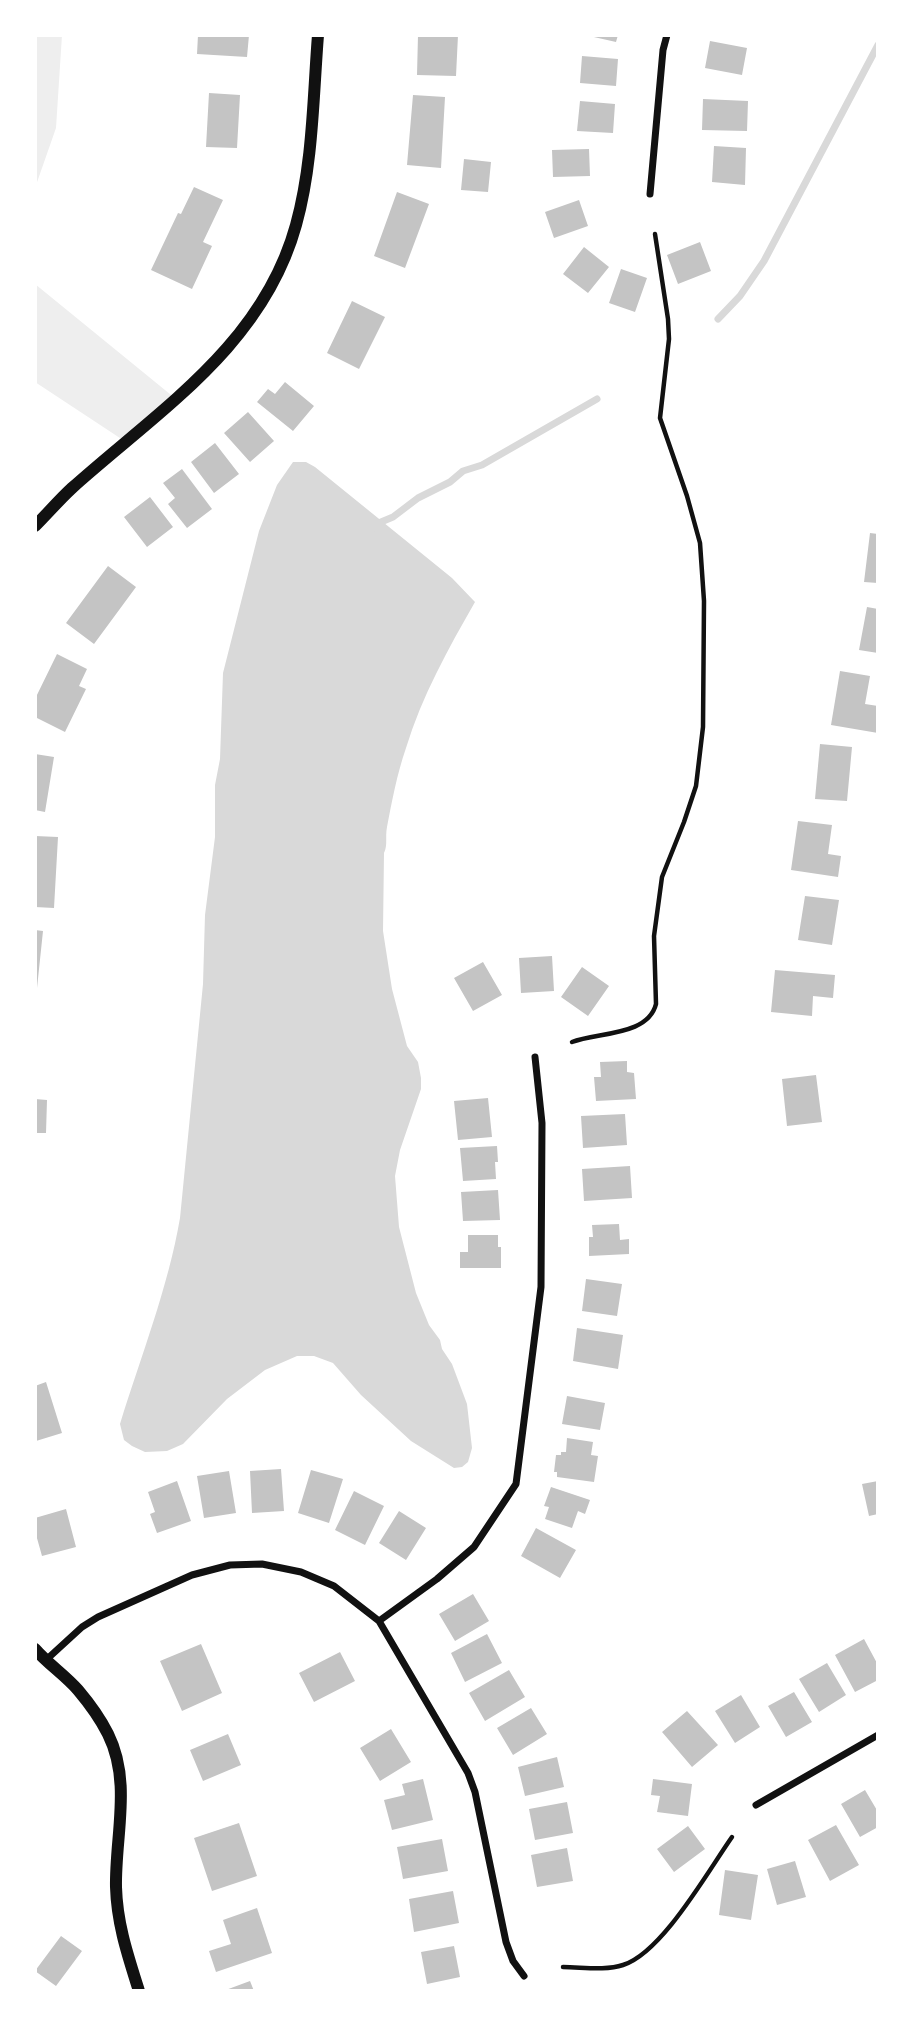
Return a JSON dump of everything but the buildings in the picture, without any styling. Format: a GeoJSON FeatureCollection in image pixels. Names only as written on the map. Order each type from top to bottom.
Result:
{"type":"FeatureCollection","features":[{"type":"Feature","properties":{"kind":"street"},"geometry":{"type":"LineString","coordinates":[[35,526],[70,490],[215,362],[245,328],[263,302],[282,265],[296,227],[304,194],[318,35]]}},
{"type":"Feature","properties":{"kind":"street"},"geometry":{"type":"LineString","coordinates":[[650,194],[663,50],[667,35]]}},
{"type":"Feature","properties":{"kind":"street"},"geometry":{"type":"LineString","coordinates":[[379,1621],[437,1579],[474,1547],[516,1484],[541,1287],[542,1123],[535,1058]]}},
{"type":"Feature","properties":{"kind":"street"},"geometry":{"type":"LineString","coordinates":[[46,1660],[97,1617],[192,1575],[230,1565],[262,1564],[301,1572],[334,1586],[379,1621],[468,1773],[475,1792],[506,1942],[513,1961],[524,1976]]}},
{"type":"Feature","properties":{"kind":"street"},"geometry":{"type":"LineString","coordinates":[[35,1649],[77,1689],[97,1715],[110,1737],[118,1761],[121,1782],[116,1884],[118,1913],[139,1991]]}},
{"type":"Feature","properties":{"kind":"street"},"geometry":{"type":"LineString","coordinates":[[756,1805],[878,1735]]}},
{"type":"Feature","properties":{"kind":"path"},"geometry":{"type":"LineString","coordinates":[[572,1042],[624,1031],[643,1022],[654,1011],[654,936],[662,877],[696,786],[703,727],[704,601],[699,543],[687,496],[660,418],[669,329],[655,234]]}},
{"type":"Feature","properties":{"kind":"path"},"geometry":{"type":"LineString","coordinates":[[563,1967],[607,1968],[623,1965],[636,1958],[660,1939],[732,1837]]}},
{"type":"Feature","properties":{"kind":"shaded area"},"geometry":{"type":"Polygon","coordinates":[[[35,35],[62,35],[56,128],[35,188],[35,35]]]}},
{"type":"Feature","properties":{"kind":"shaded area"},"geometry":{"type":"Polygon","coordinates":[[[35,284],[176,399],[126,442],[35,382],[35,284]]]}},
{"type":"Feature","properties":{"kind":"shaded area"},"geometry":{"type":"Polygon","coordinates":[[[293,462],[306,462],[315,467],[452,578],[475,602],[436,673],[412,729],[395,788],[384,853],[383,931],[392,989],[407,1046],[418,1062],[421,1078],[421,1089],[400,1150],[395,1176],[399,1227],[416,1293],[429,1325],[452,1364],[467,1404],[472,1448],[468,1462],[462,1467],[454,1468],[411,1441],[361,1395],[333,1363],[314,1356],[297,1356],[265,1370],[227,1399],[183,1444],[167,1451],[145,1452],[132,1446],[124,1440],[120,1424],[161,1296],[180,1218],[203,984],[205,915],[215,837],[215,785],[220,759],[223,673],[259,531],[277,485],[293,462]]]}},
{"type":"Feature","properties":{"kind":"waterway"},"geometry":{"type":"LineString","coordinates":[[718,319],[740,296],[764,261],[878,45]]}},
{"type":"Feature","properties":{"kind":"waterway"},"geometry":{"type":"LineString","coordinates":[[375,528],[418,498],[450,482],[463,471],[482,465],[597,399]]}}]}
